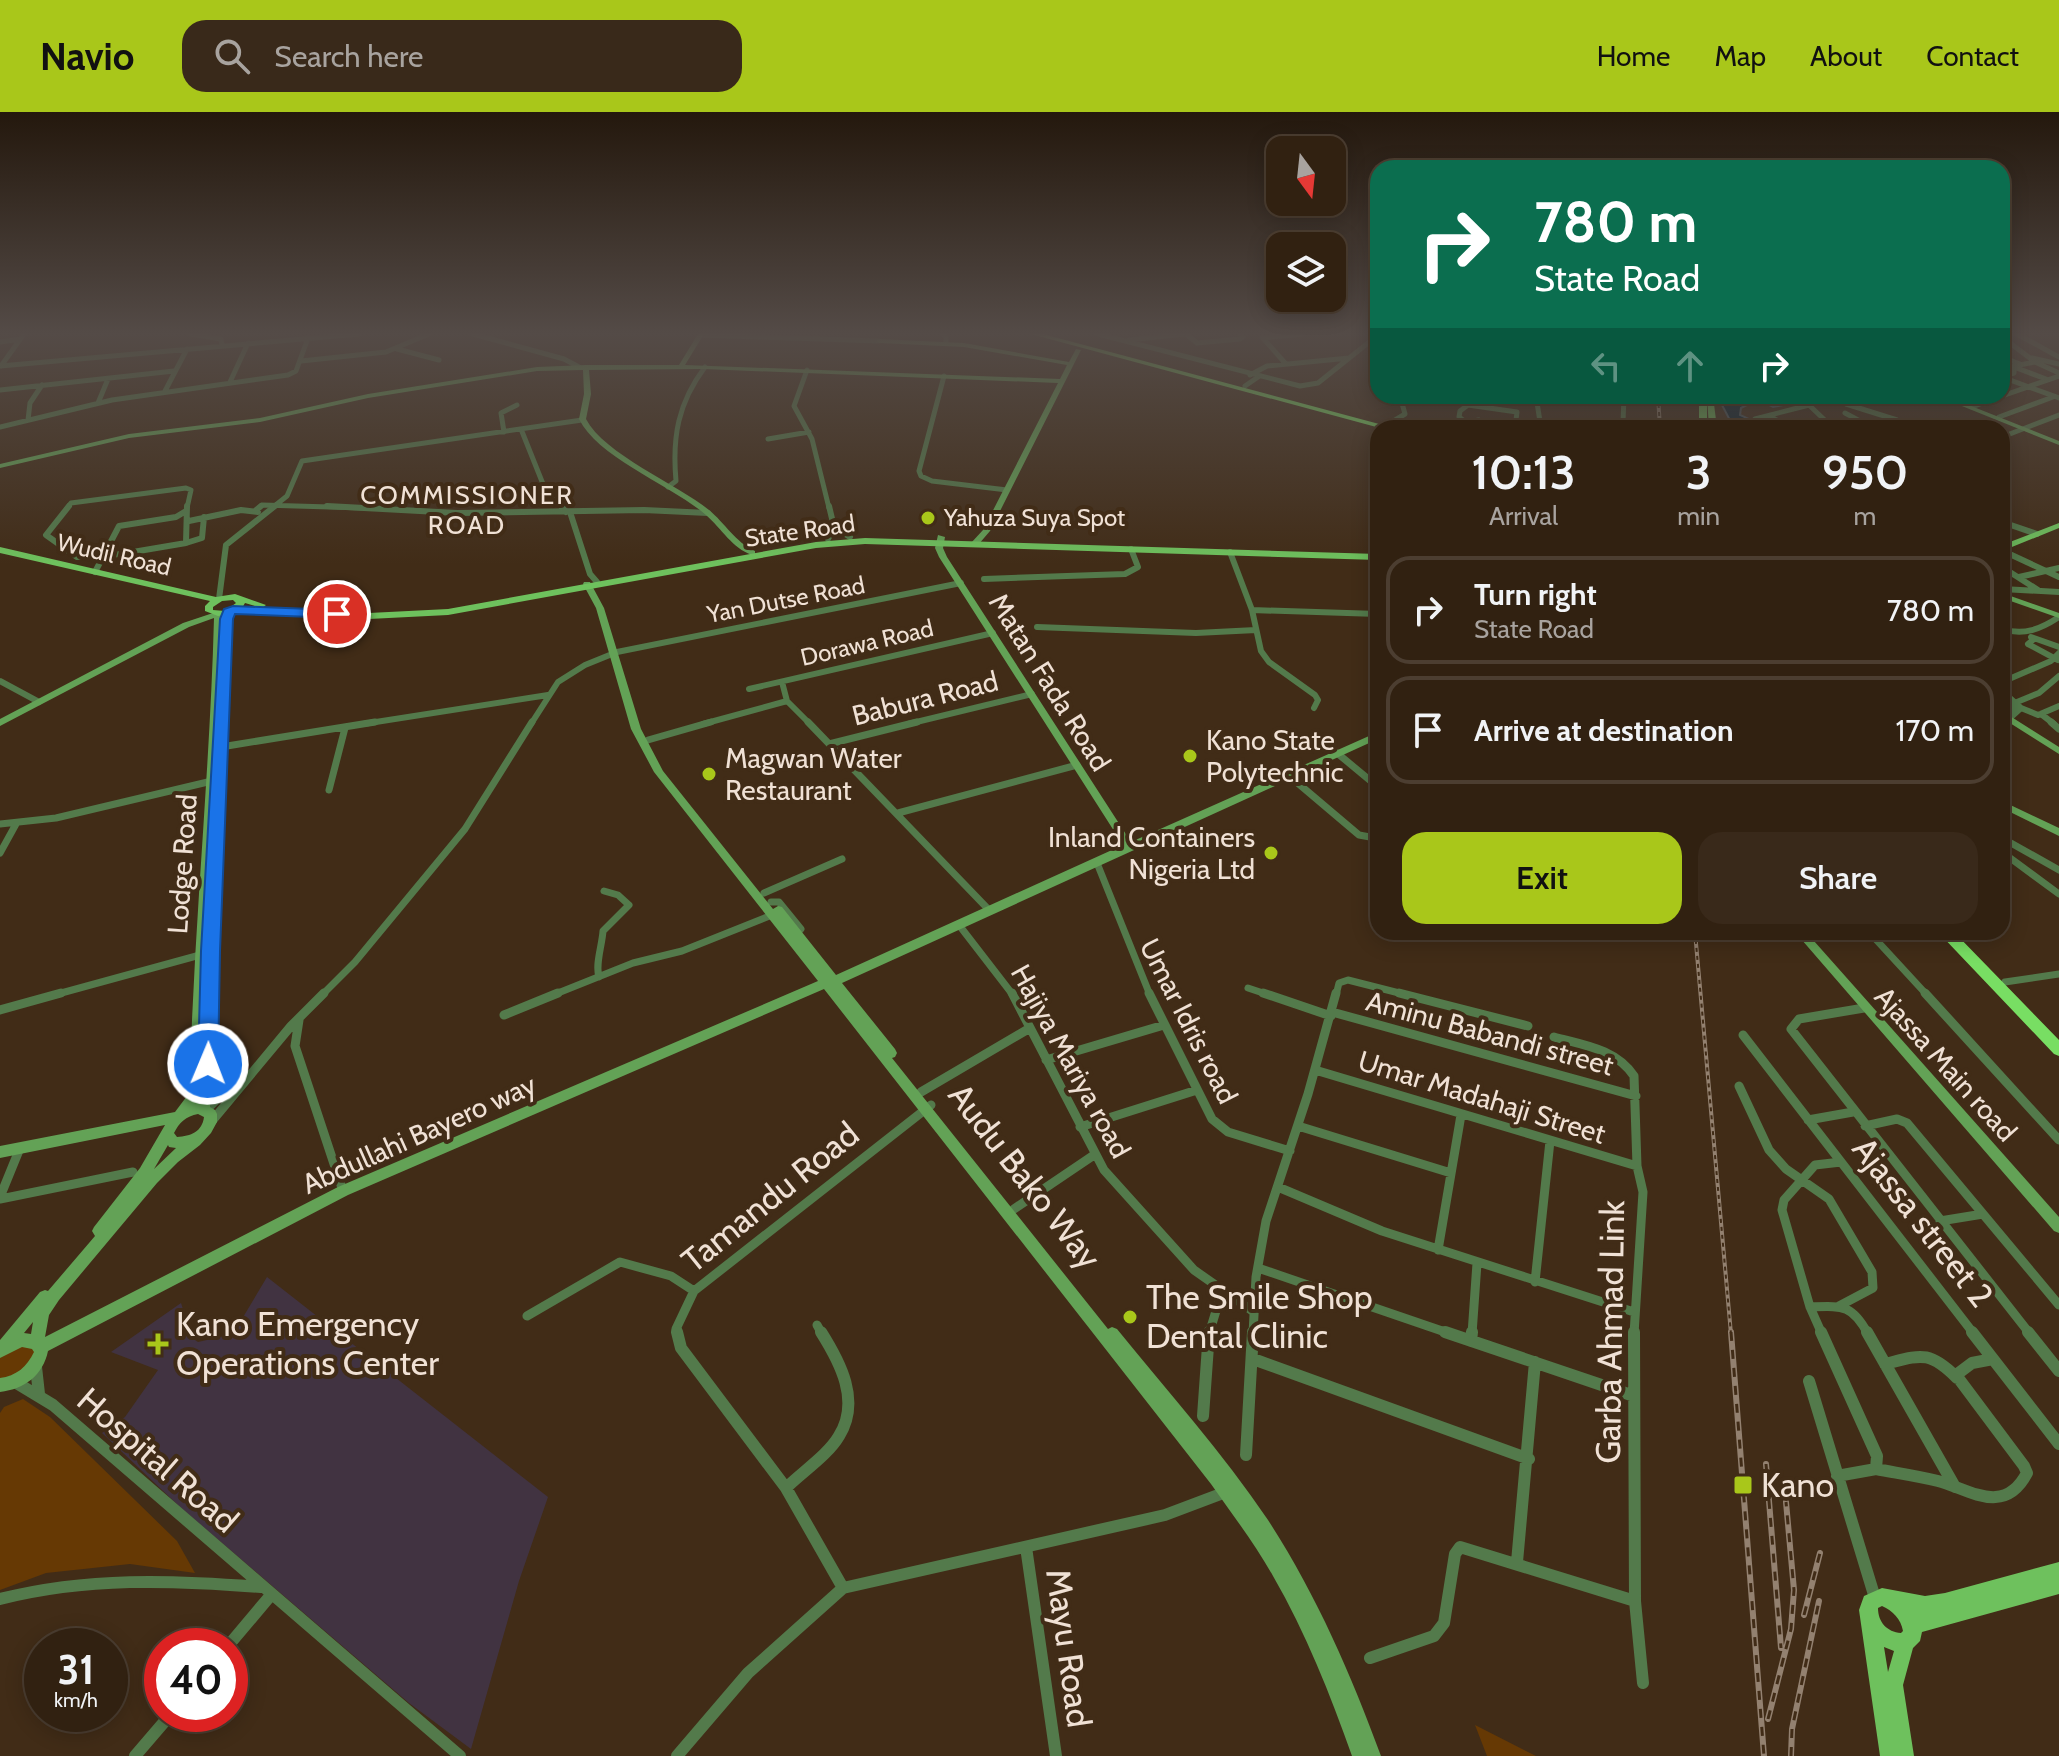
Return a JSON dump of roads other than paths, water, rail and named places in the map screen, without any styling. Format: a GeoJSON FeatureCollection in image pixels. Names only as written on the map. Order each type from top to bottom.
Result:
{"type":"FeatureCollection","features":[{"type":"Feature","properties":{"kind":"highway"},"geometry":{"type":"LineString","coordinates":[[1330,411],[1370,421]]}},
{"type":"Feature","properties":{"kind":"highway"},"geometry":{"type":"LineString","coordinates":[[1333,411],[1370,421]]}},
{"type":"Feature","properties":{"kind":"highway"},"geometry":{"type":"LineString","coordinates":[[1953,940],[2059,1050]]}},
{"type":"Feature","properties":{"kind":"highway"},"geometry":{"type":"LineString","coordinates":[[1963,940],[2059,1037]]}},
{"type":"Feature","properties":{"kind":"main road"},"geometry":{"type":"LineString","coordinates":[[2010,546],[2059,528]]}},
{"type":"Feature","properties":{"kind":"main road"},"geometry":{"type":"LineString","coordinates":[[2010,547],[2059,528]]}},
{"type":"Feature","properties":{"kind":"main road","name":"State Road"},"geometry":{"type":"LineString","coordinates":[[219,608],[237,598],[270,606],[419,610],[493,601],[828,539],[940,540]]}},
{"type":"Feature","properties":{"kind":"main road","name":"State Road"},"geometry":{"type":"LineString","coordinates":[[982,539],[1131,549],[1370,555]]}},
{"type":"Feature","properties":{"kind":"main road","name":"State Road"},"geometry":{"type":"LineString","coordinates":[[219,608],[369,616],[432,614],[592,583],[833,543],[880,540],[982,539],[1370,555]]}},
{"type":"Feature","properties":{"kind":"main road","name":"Wudil Road"},"geometry":{"type":"LineString","coordinates":[[0,552],[189,597],[219,608]]}},
{"type":"Feature","properties":{"kind":"main road"},"geometry":{"type":"LineString","coordinates":[[219,608],[240,605],[237,598]]}},
{"type":"Feature","properties":{"kind":"main road"},"geometry":{"type":"LineString","coordinates":[[1890,1756],[1868,1608],[1882,1599],[1925,1605],[1945,1602],[2059,1571]]}},
{"type":"Feature","properties":{"kind":"main road"},"geometry":{"type":"LineString","coordinates":[[1872,1624],[1891,1642],[2059,1585]]}},
{"type":"Feature","properties":{"kind":"main road"},"geometry":{"type":"LineString","coordinates":[[1882,1599],[1904,1610],[1908,1634],[1894,1685],[1904,1756]]}},
{"type":"Feature","properties":{"kind":"street"},"geometry":{"type":"LineString","coordinates":[[28,420],[29,411]]}},
{"type":"Feature","properties":{"kind":"street"},"geometry":{"type":"LineString","coordinates":[[0,427],[66,411]]}},
{"type":"Feature","properties":{"kind":"street"},"geometry":{"type":"LineString","coordinates":[[0,466],[129,436],[260,420],[304,411]]}},
{"type":"Feature","properties":{"kind":"street"},"geometry":{"type":"LineString","coordinates":[[504,432],[501,413],[506,411]]}},
{"type":"Feature","properties":{"kind":"street"},"geometry":{"type":"LineString","coordinates":[[582,420],[584,411]]}},
{"type":"Feature","properties":{"kind":"street"},"geometry":{"type":"LineString","coordinates":[[668,487],[676,481],[672,445],[680,411]]}},
{"type":"Feature","properties":{"kind":"street"},"geometry":{"type":"LineString","coordinates":[[799,411],[809,432],[834,527],[828,539]]}},
{"type":"Feature","properties":{"kind":"street"},"geometry":{"type":"LineString","coordinates":[[935,411],[919,471],[921,476],[932,481],[1007,490]]}},
{"type":"Feature","properties":{"kind":"street"},"geometry":{"type":"LineString","coordinates":[[982,539],[1046,411]]}},
{"type":"Feature","properties":{"kind":"street"},"geometry":{"type":"LineString","coordinates":[[1755,419],[1788,411]]}},
{"type":"Feature","properties":{"kind":"street"},"geometry":{"type":"LineString","coordinates":[[1867,411],[1897,420]]}},
{"type":"Feature","properties":{"kind":"street"},"geometry":{"type":"LineString","coordinates":[[1979,411],[2002,420]]}},
{"type":"Feature","properties":{"kind":"street"},"geometry":{"type":"LineString","coordinates":[[1982,411],[2005,420]]}},
{"type":"Feature","properties":{"kind":"street"},"geometry":{"type":"LineString","coordinates":[[1999,417],[2017,411]]}},
{"type":"Feature","properties":{"kind":"street"},"geometry":{"type":"LineString","coordinates":[[1845,413],[1858,420]]}},
{"type":"Feature","properties":{"kind":"street"},"geometry":{"type":"LineString","coordinates":[[2010,434],[2059,415]]}},
{"type":"Feature","properties":{"kind":"street"},"geometry":{"type":"LineString","coordinates":[[1769,416],[1777,420]]}},
{"type":"Feature","properties":{"kind":"street"},"geometry":{"type":"LineString","coordinates":[[582,420],[616,452],[708,513],[737,544],[752,553]]}},
{"type":"Feature","properties":{"kind":"street"},"geometry":{"type":"LineString","coordinates":[[0,721],[219,608],[226,545],[290,492],[302,461],[582,420]]}},
{"type":"Feature","properties":{"kind":"street"},"geometry":{"type":"LineString","coordinates":[[2010,422],[2024,429]]}},
{"type":"Feature","properties":{"kind":"street"},"geometry":{"type":"LineString","coordinates":[[2010,423],[2058,441]]}},
{"type":"Feature","properties":{"kind":"street"},"geometry":{"type":"LineString","coordinates":[[521,429],[543,484],[568,512],[592,583]]}},
{"type":"Feature","properties":{"kind":"street"},"geometry":{"type":"LineString","coordinates":[[768,439],[809,432]]}},
{"type":"Feature","properties":{"kind":"street"},"geometry":{"type":"LineString","coordinates":[[186,544],[189,488],[69,504],[46,536],[63,544],[76,557],[103,555],[186,544],[202,539],[204,517]]}},
{"type":"Feature","properties":{"kind":"street"},"geometry":{"type":"LineString","coordinates":[[189,521],[255,511],[262,505],[457,513],[708,513]]}},
{"type":"Feature","properties":{"kind":"street"},"geometry":{"type":"LineString","coordinates":[[687,512],[696,505]]}},
{"type":"Feature","properties":{"kind":"street"},"geometry":{"type":"LineString","coordinates":[[95,573],[120,526],[176,517],[186,511]]}},
{"type":"Feature","properties":{"kind":"street"},"geometry":{"type":"LineString","coordinates":[[255,511],[258,514],[255,521]]}},
{"type":"Feature","properties":{"kind":"street"},"geometry":{"type":"LineString","coordinates":[[2010,525],[2037,534]]}},
{"type":"Feature","properties":{"kind":"street"},"geometry":{"type":"LineString","coordinates":[[834,527],[850,537]]}},
{"type":"Feature","properties":{"kind":"street","name":"Matan Fada Road"},"geometry":{"type":"LineString","coordinates":[[940,540],[940,552],[1130,848]]}},
{"type":"Feature","properties":{"kind":"street"},"geometry":{"type":"LineString","coordinates":[[736,556],[737,544]]}},
{"type":"Feature","properties":{"kind":"street"},"geometry":{"type":"LineString","coordinates":[[984,579],[1125,574],[1138,567],[1131,549]]}},
{"type":"Feature","properties":{"kind":"street"},"geometry":{"type":"LineString","coordinates":[[1230,552],[1252,610],[1265,657],[1315,695],[1318,700],[1314,708]]}},
{"type":"Feature","properties":{"kind":"street"},"geometry":{"type":"LineString","coordinates":[[2010,554],[2059,577]]}},
{"type":"Feature","properties":{"kind":"street"},"geometry":{"type":"LineString","coordinates":[[2019,577],[2059,568]]}},
{"type":"Feature","properties":{"kind":"street"},"geometry":{"type":"LineString","coordinates":[[2010,572],[2039,591]]}},
{"type":"Feature","properties":{"kind":"street","name":"Audu Bako Way"},"geometry":{"type":"LineString","coordinates":[[592,583],[636,729],[653,763],[797,933],[830,982],[921,1092],[928,1107],[1014,1209],[1230,1489],[1300,1608],[1361,1756]]}},
{"type":"Feature","properties":{"kind":"street","name":"Yan Dutse Road"},"geometry":{"type":"LineString","coordinates":[[548,695],[566,675],[614,651],[961,583]]}},
{"type":"Feature","properties":{"kind":"street"},"geometry":{"type":"LineString","coordinates":[[223,588],[237,598]]}},
{"type":"Feature","properties":{"kind":"street"},"geometry":{"type":"LineString","coordinates":[[2010,589],[2059,592]]}},
{"type":"Feature","properties":{"kind":"street"},"geometry":{"type":"LineString","coordinates":[[2010,601],[2059,617]]}},
{"type":"Feature","properties":{"kind":"street","name":"Lodge Road"},"geometry":{"type":"LineString","coordinates":[[207,1113],[224,630],[219,608]]}},
{"type":"Feature","properties":{"kind":"street","name":"Lodge Road"},"geometry":{"type":"LineString","coordinates":[[0,1352],[134,1189],[193,1097],[219,608]]}},
{"type":"Feature","properties":{"kind":"street"},"geometry":{"type":"LineString","coordinates":[[1252,610],[1370,614]]}},
{"type":"Feature","properties":{"kind":"street"},"geometry":{"type":"LineString","coordinates":[[2023,634],[2059,617]]}},
{"type":"Feature","properties":{"kind":"street"},"geometry":{"type":"LineString","coordinates":[[1037,627],[1196,633],[1256,630]]}},
{"type":"Feature","properties":{"kind":"street"},"geometry":{"type":"LineString","coordinates":[[2010,632],[2023,634],[2058,652]]}},
{"type":"Feature","properties":{"kind":"street","name":"Dorawa Road"},"geometry":{"type":"LineString","coordinates":[[749,689],[993,633]]}},
{"type":"Feature","properties":{"kind":"street"},"geometry":{"type":"LineString","coordinates":[[2034,639],[2028,644],[2058,652]]}},
{"type":"Feature","properties":{"kind":"street","name":"Audu Bako Way"},"geometry":{"type":"LineString","coordinates":[[614,651],[648,740],[680,789],[928,1107],[1261,1524],[1313,1612],[1372,1756]]}},
{"type":"Feature","properties":{"kind":"street"},"geometry":{"type":"LineString","coordinates":[[2010,678],[2058,652]]}},
{"type":"Feature","properties":{"kind":"street"},"geometry":{"type":"LineString","coordinates":[[2010,712],[2059,676]]}},
{"type":"Feature","properties":{"kind":"street"},"geometry":{"type":"LineString","coordinates":[[0,681],[37,701]]}},
{"type":"Feature","properties":{"kind":"street"},"geometry":{"type":"LineString","coordinates":[[782,682],[787,701],[990,911]]}},
{"type":"Feature","properties":{"kind":"street","name":"Babura Road"},"geometry":{"type":"LineString","coordinates":[[829,744],[1032,694]]}},
{"type":"Feature","properties":{"kind":"street"},"geometry":{"type":"LineString","coordinates":[[221,747],[548,695]]}},
{"type":"Feature","properties":{"kind":"street"},"geometry":{"type":"LineString","coordinates":[[6,1387],[35,1366],[42,1312],[54,1295],[154,1178],[199,1137],[207,1113],[355,962],[465,829],[548,695]]}},
{"type":"Feature","properties":{"kind":"street"},"geometry":{"type":"LineString","coordinates":[[2010,698],[2041,714],[2059,729]]}},
{"type":"Feature","properties":{"kind":"street"},"geometry":{"type":"LineString","coordinates":[[648,740],[787,701]]}},
{"type":"Feature","properties":{"kind":"street"},"geometry":{"type":"LineString","coordinates":[[2041,714],[2059,706]]}},
{"type":"Feature","properties":{"kind":"street"},"geometry":{"type":"LineString","coordinates":[[2010,719],[2059,751]]}},
{"type":"Feature","properties":{"kind":"street"},"geometry":{"type":"LineString","coordinates":[[329,790],[345,728]]}},
{"type":"Feature","properties":{"kind":"street","name":"Abdullahi Bayero way"},"geometry":{"type":"LineString","coordinates":[[0,1352],[21,1340],[39,1344],[343,1191],[830,982],[1370,739]]}},
{"type":"Feature","properties":{"kind":"street"},"geometry":{"type":"LineString","coordinates":[[1337,753],[1370,780]]}},
{"type":"Feature","properties":{"kind":"street"},"geometry":{"type":"LineString","coordinates":[[898,813],[1077,765]]}},
{"type":"Feature","properties":{"kind":"street"},"geometry":{"type":"LineString","coordinates":[[1287,774],[1359,835],[1370,837]]}},
{"type":"Feature","properties":{"kind":"street"},"geometry":{"type":"LineString","coordinates":[[0,824],[86,811],[212,781]]}},
{"type":"Feature","properties":{"kind":"street"},"geometry":{"type":"LineString","coordinates":[[2010,810],[2059,834]]}},
{"type":"Feature","properties":{"kind":"street"},"geometry":{"type":"LineString","coordinates":[[0,853],[16,824]]}},
{"type":"Feature","properties":{"kind":"street"},"geometry":{"type":"LineString","coordinates":[[2010,842],[2059,870]]}},
{"type":"Feature","properties":{"kind":"street"},"geometry":{"type":"LineString","coordinates":[[2010,858],[2059,894]]}},
{"type":"Feature","properties":{"kind":"street"},"geometry":{"type":"LineString","coordinates":[[504,1015],[644,959],[682,951],[842,859]]}},
{"type":"Feature","properties":{"kind":"street","name":"Umar Idris road"},"geometry":{"type":"LineString","coordinates":[[1097,863],[1123,938],[1197,1090],[1219,1127],[1290,1151]]}},
{"type":"Feature","properties":{"kind":"street"},"geometry":{"type":"LineString","coordinates":[[599,977],[596,968],[602,951],[603,931],[629,905],[618,895],[604,891]]}},
{"type":"Feature","properties":{"kind":"street","name":"Hajiya Mariya road"},"geometry":{"type":"LineString","coordinates":[[959,925],[1005,982],[1104,1170],[1194,1270],[1254,1312]]}},
{"type":"Feature","properties":{"kind":"street","name":"Ajassa Main road"},"geometry":{"type":"LineString","coordinates":[[1807,940],[1864,1008],[2056,1220]]}},
{"type":"Feature","properties":{"kind":"street"},"geometry":{"type":"LineString","coordinates":[[1876,940],[2059,1140]]}},
{"type":"Feature","properties":{"kind":"street"},"geometry":{"type":"LineString","coordinates":[[0,1010],[200,955]]}},
{"type":"Feature","properties":{"kind":"street"},"geometry":{"type":"LineString","coordinates":[[2005,982],[2059,974]]}},
{"type":"Feature","properties":{"kind":"street"},"geometry":{"type":"LineString","coordinates":[[1246,1455],[1254,1312],[1266,1221],[1298,1126],[1339,983],[1343,980],[1528,1026]]}},
{"type":"Feature","properties":{"kind":"street","name":"Aminu Babandi street"},"geometry":{"type":"LineString","coordinates":[[1248,988],[1332,1014],[1636,1096]]}},
{"type":"Feature","properties":{"kind":"street"},"geometry":{"type":"LineString","coordinates":[[1864,1008],[1799,1019],[1791,1029],[2059,1371]]}},
{"type":"Feature","properties":{"kind":"street"},"geometry":{"type":"LineString","coordinates":[[300,1016],[295,1046],[343,1191]]}},
{"type":"Feature","properties":{"kind":"street"},"geometry":{"type":"LineString","coordinates":[[1046,1060],[1164,1025]]}},
{"type":"Feature","properties":{"kind":"street"},"geometry":{"type":"LineString","coordinates":[[921,1092],[1030,1028]]}},
{"type":"Feature","properties":{"kind":"street","name":"Ajassa street 2"},"geometry":{"type":"LineString","coordinates":[[1743,1035],[2059,1444]]}},
{"type":"Feature","properties":{"kind":"street","name":"Garba Ahmad Link"},"geometry":{"type":"LineString","coordinates":[[1554,1037],[1619,1057],[1634,1076],[1637,1166],[1643,1192],[1634,1312],[1635,1601],[1643,1683]]}},
{"type":"Feature","properties":{"kind":"street","name":"Umar Madahaji Street"},"geometry":{"type":"LineString","coordinates":[[1315,1070],[1637,1166]]}},
{"type":"Feature","properties":{"kind":"street"},"geometry":{"type":"LineString","coordinates":[[1739,1086],[1769,1150],[1799,1180],[1829,1199],[1875,1278],[1873,1288],[1839,1306],[1810,1307]]}},
{"type":"Feature","properties":{"kind":"street"},"geometry":{"type":"LineString","coordinates":[[1080,1127],[1197,1090]]}},
{"type":"Feature","properties":{"kind":"street","name":"Tamandu Road"},"geometry":{"type":"LineString","coordinates":[[843,1588],[786,1488],[681,1348],[676,1329],[694,1291],[928,1107]]}},
{"type":"Feature","properties":{"kind":"street"},"geometry":{"type":"LineString","coordinates":[[1808,1120],[1853,1112]]}},
{"type":"Feature","properties":{"kind":"street"},"geometry":{"type":"LineString","coordinates":[[0,1152],[154,1120],[174,1123],[207,1113]]}},
{"type":"Feature","properties":{"kind":"street"},"geometry":{"type":"LineString","coordinates":[[1438,1250],[1461,1115]]}},
{"type":"Feature","properties":{"kind":"street"},"geometry":{"type":"LineString","coordinates":[[1865,1126],[1897,1119],[1905,1121],[2059,1305]]}},
{"type":"Feature","properties":{"kind":"street"},"geometry":{"type":"LineString","coordinates":[[174,1123],[174,1143],[190,1142],[199,1137]]}},
{"type":"Feature","properties":{"kind":"street"},"geometry":{"type":"LineString","coordinates":[[1298,1126],[1451,1173]]}},
{"type":"Feature","properties":{"kind":"street"},"geometry":{"type":"LineString","coordinates":[[1535,1282],[1550,1141]]}},
{"type":"Feature","properties":{"kind":"street"},"geometry":{"type":"LineString","coordinates":[[0,1198],[20,1148]]}},
{"type":"Feature","properties":{"kind":"street"},"geometry":{"type":"LineString","coordinates":[[1014,1209],[1094,1155]]}},
{"type":"Feature","properties":{"kind":"street"},"geometry":{"type":"LineString","coordinates":[[1841,1162],[1815,1165],[1784,1200],[1782,1210],[1810,1307],[1877,1456],[1876,1469]]}},
{"type":"Feature","properties":{"kind":"street"},"geometry":{"type":"LineString","coordinates":[[0,1198],[133,1172]]}},
{"type":"Feature","properties":{"kind":"street"},"geometry":{"type":"LineString","coordinates":[[1278,1187],[1382,1231],[1634,1312]]}},
{"type":"Feature","properties":{"kind":"street"},"geometry":{"type":"LineString","coordinates":[[1940,1221],[1983,1214]]}},
{"type":"Feature","properties":{"kind":"street"},"geometry":{"type":"LineString","coordinates":[[527,1316],[620,1262],[671,1276],[694,1291]]}},
{"type":"Feature","properties":{"kind":"street"},"geometry":{"type":"LineString","coordinates":[[1471,1341],[1477,1263]]}},
{"type":"Feature","properties":{"kind":"street"},"geometry":{"type":"LineString","coordinates":[[1258,1268],[1634,1396]]}},
{"type":"Feature","properties":{"kind":"street"},"geometry":{"type":"LineString","coordinates":[[1203,1416],[1209,1332],[1222,1291]]}},
{"type":"Feature","properties":{"kind":"street"},"geometry":{"type":"LineString","coordinates":[[1839,1306],[1857,1314],[1955,1487]]}},
{"type":"Feature","properties":{"kind":"street"},"geometry":{"type":"LineString","coordinates":[[786,1488],[839,1437],[844,1427],[849,1393],[847,1380],[817,1325]]}},
{"type":"Feature","properties":{"kind":"street"},"geometry":{"type":"LineString","coordinates":[[1837,1476],[1876,1469],[1955,1487],[1986,1499],[1997,1497],[2027,1477],[2024,1466],[1958,1379],[1938,1358],[1930,1355],[1885,1364]]}},
{"type":"Feature","properties":{"kind":"street"},"geometry":{"type":"LineString","coordinates":[[1253,1359],[1529,1459]]}},
{"type":"Feature","properties":{"kind":"street"},"geometry":{"type":"LineString","coordinates":[[1958,1379],[1959,1370],[1972,1363],[1993,1359]]}},
{"type":"Feature","properties":{"kind":"street"},"geometry":{"type":"LineString","coordinates":[[1517,1562],[1529,1459],[1535,1362]]}},
{"type":"Feature","properties":{"kind":"street","name":"Hospital Road"},"geometry":{"type":"LineString","coordinates":[[35,1366],[39,1394],[460,1756]]}},
{"type":"Feature","properties":{"kind":"street"},"geometry":{"type":"LineString","coordinates":[[1809,1381],[1837,1476],[1882,1599]]}},
{"type":"Feature","properties":{"kind":"street"},"geometry":{"type":"LineString","coordinates":[[6,1387],[39,1394]]}},
{"type":"Feature","properties":{"kind":"street"},"geometry":{"type":"LineString","coordinates":[[677,1756],[748,1673],[843,1588],[1165,1515],[1230,1489]]}},
{"type":"Feature","properties":{"kind":"street","name":"Mayu Road"},"geometry":{"type":"LineString","coordinates":[[1026,1547],[1056,1756]]}},
{"type":"Feature","properties":{"kind":"street"},"geometry":{"type":"LineString","coordinates":[[1370,1658],[1434,1636],[1439,1630],[1444,1623],[1455,1554],[1460,1547],[1517,1562],[1635,1601]]}},
{"type":"Feature","properties":{"kind":"street"},"geometry":{"type":"LineString","coordinates":[[0,1599],[28,1590],[100,1579],[266,1591]]}},
{"type":"Feature","properties":{"kind":"street"},"geometry":{"type":"LineString","coordinates":[[240,1628],[266,1591]]}},
{"type":"Feature","properties":{"kind":"street"},"geometry":{"type":"LineString","coordinates":[[135,1756],[156,1732]]}},
{"type":"Feature","properties":{"kind":"water"},"geometry":{"type":"Polygon","coordinates":[[[1725,411],[1741,411],[1740,415],[1751,420],[1730,420],[1725,411]]]}},
{"type":"Feature","properties":{"kind":"railway"},"geometry":{"type":"LineString","coordinates":[[1659,411],[1660,420]]}},
{"type":"Feature","properties":{"kind":"railway"},"geometry":{"type":"LineString","coordinates":[[1696,940],[1731,1334]]}},
{"type":"Feature","properties":{"kind":"railway"},"geometry":{"type":"LineString","coordinates":[[1731,1332],[1764,1756]]}},
{"type":"Feature","properties":{"kind":"railway"},"geometry":{"type":"LineString","coordinates":[[1766,1464],[1781,1648]]}},
{"type":"Feature","properties":{"kind":"railway"},"geometry":{"type":"LineString","coordinates":[[1768,1719],[1791,1629],[1794,1590],[1786,1502]]}},
{"type":"Feature","properties":{"kind":"railway"},"geometry":{"type":"LineString","coordinates":[[1804,1615],[1820,1553]]}},
{"type":"Feature","properties":{"kind":"railway"},"geometry":{"type":"LineString","coordinates":[[1791,1756],[1792,1729],[1819,1601]]}},
{"type":"Feature","properties":{"kind":"place","name":"Yahuza Suya Spot"},"geometry":{"type":"Point","coordinates":[928,518]}},
{"type":"Feature","properties":{"kind":"place","name":"Kano State Polytechnic"},"geometry":{"type":"Point","coordinates":[1190,756]}},
{"type":"Feature","properties":{"kind":"place","name":"Magwan Water Restaurant"},"geometry":{"type":"Point","coordinates":[709,774]}},
{"type":"Feature","properties":{"kind":"place","name":"Inland Containers Nigeria Ltd"},"geometry":{"type":"Point","coordinates":[1271,853]}},
{"type":"Feature","properties":{"kind":"place","name":"The Smile Shop Dental Clinic"},"geometry":{"type":"Point","coordinates":[1130,1317]}},
{"type":"Feature","properties":{"kind":"place","name":"Kano Emergency Operations Center"},"geometry":{"type":"Point","coordinates":[158,1344]}},
{"type":"Feature","properties":{"kind":"place","name":"Kano"},"geometry":{"type":"Point","coordinates":[1743,1485]}},
{"type":"Feature","properties":{"kind":"district","name":"COMMISSIONER ROAD"},"geometry":{"type":"Point","coordinates":[467,510]}}]}
